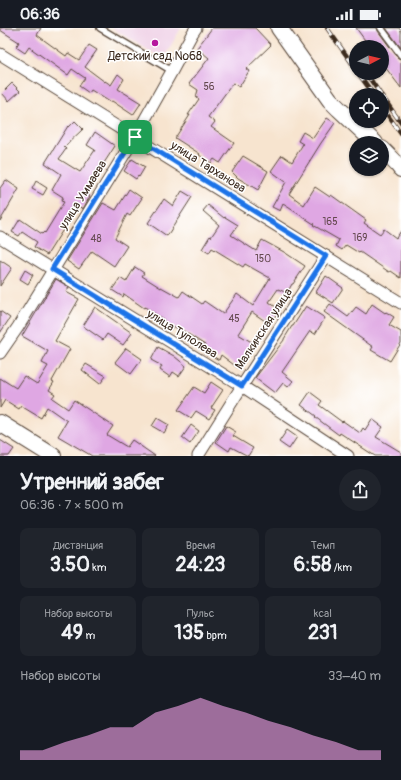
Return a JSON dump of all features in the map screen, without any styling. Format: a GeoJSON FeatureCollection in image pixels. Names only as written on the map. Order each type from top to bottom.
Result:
{"type":"FeatureCollection","features":[{"type":"Feature","properties":{"kind":"main road"},"geometry":{"type":"LineString","coordinates":[[279,28],[330,100],[368,136]]}},
{"type":"Feature","properties":{"kind":"main road"},"geometry":{"type":"LineString","coordinates":[[389,157],[401,170]]}},
{"type":"Feature","properties":{"kind":"main road"},"geometry":{"type":"LineString","coordinates":[[0,423],[53,456]]}},
{"type":"Feature","properties":{"kind":"street","name":"улица Уммаева"},"geometry":{"type":"LineString","coordinates":[[0,353],[18,327],[52,269],[135,137],[196,28]]}},
{"type":"Feature","properties":{"kind":"street","name":"улица Тарханова"},"geometry":{"type":"LineString","coordinates":[[0,54],[401,303]]}},
{"type":"Feature","properties":{"kind":"street","name":"улица Туполева"},"geometry":{"type":"LineString","coordinates":[[0,238],[242,386],[348,456]]}},
{"type":"Feature","properties":{"kind":"street","name":"Малкинская улица"},"geometry":{"type":"LineString","coordinates":[[198,456],[326,256]]}},
{"type":"Feature","properties":{"kind":"lane"},"geometry":{"type":"LineString","coordinates":[[100,28],[172,71]]}},
{"type":"Feature","properties":{"kind":"lane"},"geometry":{"type":"LineString","coordinates":[[381,28],[401,55]]}},
{"type":"Feature","properties":{"kind":"shaded area","name":"Детский сад №68"},"geometry":{"type":"Polygon","coordinates":[[[112,28],[181,28],[163,59],[112,28]]]}},
{"type":"Feature","properties":{"kind":"building"},"geometry":{"type":"Polygon","coordinates":[[[0,28],[41,28],[37,35],[66,56],[68,53],[79,60],[89,45],[97,50],[85,67],[111,85],[118,74],[124,79],[118,89],[141,103],[133,115],[112,101],[110,102],[91,90],[89,93],[79,86],[85,78],[72,69],[68,75],[29,47],[25,53],[16,47],[19,42],[0,30],[0,28]]]}},
{"type":"Feature","properties":{"kind":"building"},"geometry":{"type":"Polygon","coordinates":[[[212,28],[255,28],[271,45],[246,69],[249,71],[239,87],[233,83],[208,117],[215,122],[211,127],[234,143],[220,163],[214,159],[211,163],[175,138],[199,99],[196,97],[198,90],[189,84],[209,58],[197,48],[212,28]]]}},
{"type":"Feature","properties":{"kind":"building"},"geometry":{"type":"Polygon","coordinates":[[[356,28],[377,28],[385,40],[365,40],[356,28]]]}},
{"type":"Feature","properties":{"kind":"building"},"geometry":{"type":"Polygon","coordinates":[[[386,28],[399,28],[401,31],[401,48],[386,28]]]}},
{"type":"Feature","properties":{"kind":"building"},"geometry":{"type":"Polygon","coordinates":[[[389,46],[398,58],[401,59],[401,88],[389,72],[389,46]]]}},
{"type":"Feature","properties":{"kind":"building"},"geometry":{"type":"Polygon","coordinates":[[[12,83],[20,91],[9,101],[2,93],[12,83]]]}},
{"type":"Feature","properties":{"kind":"building"},"geometry":{"type":"Polygon","coordinates":[[[327,118],[335,123],[289,194],[304,205],[315,187],[330,197],[331,195],[366,220],[364,223],[380,234],[384,229],[396,238],[401,231],[401,278],[391,271],[389,272],[360,252],[359,253],[346,245],[342,250],[336,246],[339,240],[313,225],[314,224],[283,204],[280,211],[272,207],[286,182],[271,171],[282,155],[292,162],[303,144],[298,141],[303,132],[313,138],[327,118]]]}},
{"type":"Feature","properties":{"kind":"building"},"geometry":{"type":"Polygon","coordinates":[[[75,121],[83,129],[64,147],[66,149],[59,159],[80,172],[95,150],[87,145],[95,132],[115,146],[86,194],[90,196],[83,209],[78,206],[47,255],[34,247],[37,242],[22,232],[19,236],[12,232],[20,219],[42,234],[44,232],[45,233],[64,202],[61,201],[63,197],[52,190],[61,174],[45,163],[68,126],[69,127],[75,121]]]}},
{"type":"Feature","properties":{"kind":"building"},"geometry":{"type":"Polygon","coordinates":[[[243,156],[268,171],[258,190],[238,178],[232,172],[243,156]]]}},
{"type":"Feature","properties":{"kind":"building"},"geometry":{"type":"Polygon","coordinates":[[[132,159],[145,167],[136,179],[124,171],[132,159]]]}},
{"type":"Feature","properties":{"kind":"building"},"geometry":{"type":"Polygon","coordinates":[[[6,180],[19,189],[0,221],[0,188],[6,180]]]}},
{"type":"Feature","properties":{"kind":"building"},"geometry":{"type":"Polygon","coordinates":[[[36,181],[47,188],[43,195],[32,189],[36,181]]]}},
{"type":"Feature","properties":{"kind":"building"},"geometry":{"type":"Polygon","coordinates":[[[129,189],[142,198],[130,216],[127,214],[115,238],[127,246],[114,266],[92,251],[79,269],[67,261],[103,203],[116,210],[129,189]]]}},
{"type":"Feature","properties":{"kind":"building"},"geometry":{"type":"Polygon","coordinates":[[[182,191],[192,197],[167,236],[148,223],[164,199],[173,206],[182,191]]]}},
{"type":"Feature","properties":{"kind":"building"},"geometry":{"type":"Polygon","coordinates":[[[208,205],[224,218],[225,217],[238,225],[231,235],[256,251],[262,240],[305,266],[287,293],[278,289],[269,302],[280,310],[272,320],[268,317],[265,321],[252,312],[238,334],[255,344],[238,368],[221,355],[219,360],[202,350],[205,345],[182,330],[181,331],[173,326],[170,330],[161,325],[164,320],[124,294],[123,297],[112,290],[120,278],[126,282],[135,267],[144,273],[142,276],[161,288],[179,297],[183,291],[202,304],[204,301],[223,314],[237,294],[253,306],[270,278],[245,264],[243,267],[212,248],[209,253],[202,249],[219,225],[203,211],[208,205]]]}},
{"type":"Feature","properties":{"kind":"building"},"geometry":{"type":"Polygon","coordinates":[[[0,260],[12,268],[0,286],[0,260]]]}},
{"type":"Feature","properties":{"kind":"building"},"geometry":{"type":"Polygon","coordinates":[[[25,270],[33,275],[28,284],[20,279],[25,270]]]}},
{"type":"Feature","properties":{"kind":"building"},"geometry":{"type":"Polygon","coordinates":[[[326,276],[343,288],[333,303],[316,292],[326,276]]]}},
{"type":"Feature","properties":{"kind":"building"},"geometry":{"type":"Polygon","coordinates":[[[56,279],[69,287],[66,292],[79,299],[55,341],[70,349],[52,381],[54,382],[49,390],[55,394],[52,398],[68,409],[74,400],[113,426],[107,435],[127,447],[132,440],[155,456],[92,456],[58,436],[67,421],[47,407],[41,418],[21,406],[19,409],[5,400],[0,408],[0,378],[16,388],[24,376],[37,384],[48,366],[42,363],[48,351],[22,336],[56,279]]]}},
{"type":"Feature","properties":{"kind":"building"},"geometry":{"type":"Polygon","coordinates":[[[330,304],[348,317],[356,307],[366,314],[372,304],[394,317],[389,325],[401,332],[401,343],[390,361],[371,350],[373,347],[324,312],[330,304]]]}},
{"type":"Feature","properties":{"kind":"building"},"geometry":{"type":"Polygon","coordinates":[[[306,306],[325,318],[315,334],[310,331],[282,372],[293,381],[288,387],[283,383],[275,393],[255,378],[284,340],[306,306]]]}},
{"type":"Feature","properties":{"kind":"building"},"geometry":{"type":"Polygon","coordinates":[[[95,307],[132,333],[123,345],[107,334],[103,340],[83,326],[95,307]]]}},
{"type":"Feature","properties":{"kind":"building"},"geometry":{"type":"Polygon","coordinates":[[[0,311],[10,318],[0,333],[0,311]]]}},
{"type":"Feature","properties":{"kind":"building"},"geometry":{"type":"Polygon","coordinates":[[[158,347],[174,356],[186,366],[179,376],[173,372],[170,377],[160,370],[162,366],[151,360],[158,347]]]}},
{"type":"Feature","properties":{"kind":"building"},"geometry":{"type":"Polygon","coordinates":[[[126,348],[142,359],[131,374],[115,362],[126,348]]]}},
{"type":"Feature","properties":{"kind":"building"},"geometry":{"type":"Polygon","coordinates":[[[86,364],[106,376],[100,384],[82,370],[86,364]]]}},
{"type":"Feature","properties":{"kind":"building"},"geometry":{"type":"Polygon","coordinates":[[[211,382],[223,390],[211,408],[215,410],[209,419],[196,411],[191,418],[178,410],[194,387],[204,393],[211,382]]]}},
{"type":"Feature","properties":{"kind":"building"},"geometry":{"type":"Polygon","coordinates":[[[310,392],[322,401],[319,405],[360,433],[363,428],[365,430],[372,419],[383,427],[376,437],[401,452],[401,456],[375,456],[340,433],[339,435],[301,405],[310,392]]]}},
{"type":"Feature","properties":{"kind":"building"},"geometry":{"type":"Polygon","coordinates":[[[157,418],[169,425],[164,433],[152,426],[157,418]]]}},
{"type":"Feature","properties":{"kind":"building"},"geometry":{"type":"Polygon","coordinates":[[[191,425],[199,431],[190,444],[182,438],[191,425]]]}},
{"type":"Feature","properties":{"kind":"building"},"geometry":{"type":"Polygon","coordinates":[[[226,426],[236,432],[233,436],[253,448],[248,456],[231,447],[229,451],[216,442],[226,426]]]}},
{"type":"Feature","properties":{"kind":"building"},"geometry":{"type":"Polygon","coordinates":[[[287,430],[297,437],[289,449],[279,442],[287,430]]]}},
{"type":"Feature","properties":{"kind":"building"},"geometry":{"type":"Polygon","coordinates":[[[0,440],[14,449],[9,456],[0,456],[0,440]]]}},
{"type":"Feature","properties":{"kind":"railway"},"geometry":{"type":"LineString","coordinates":[[327,28],[349,59]]}},
{"type":"Feature","properties":{"kind":"railway"},"geometry":{"type":"LineString","coordinates":[[363,80],[369,88]]}},
{"type":"Feature","properties":{"kind":"railway"},"geometry":{"type":"LineString","coordinates":[[371,80],[376,88]]}},
{"type":"Feature","properties":{"kind":"railway"},"geometry":{"type":"LineString","coordinates":[[389,106],[401,123]]}},
{"type":"Feature","properties":{"kind":"railway"},"geometry":{"type":"LineString","coordinates":[[389,117],[401,134]]}},
{"type":"Feature","properties":{"kind":"place","name":"Детский сад №68"},"geometry":{"type":"Point","coordinates":[155,43]}},
{"type":"Feature","properties":{"kind":"route"},"geometry":{"type":"LineString","coordinates":[[135,137],[326,256],[242,386],[52,269],[135,137]]}}]}
